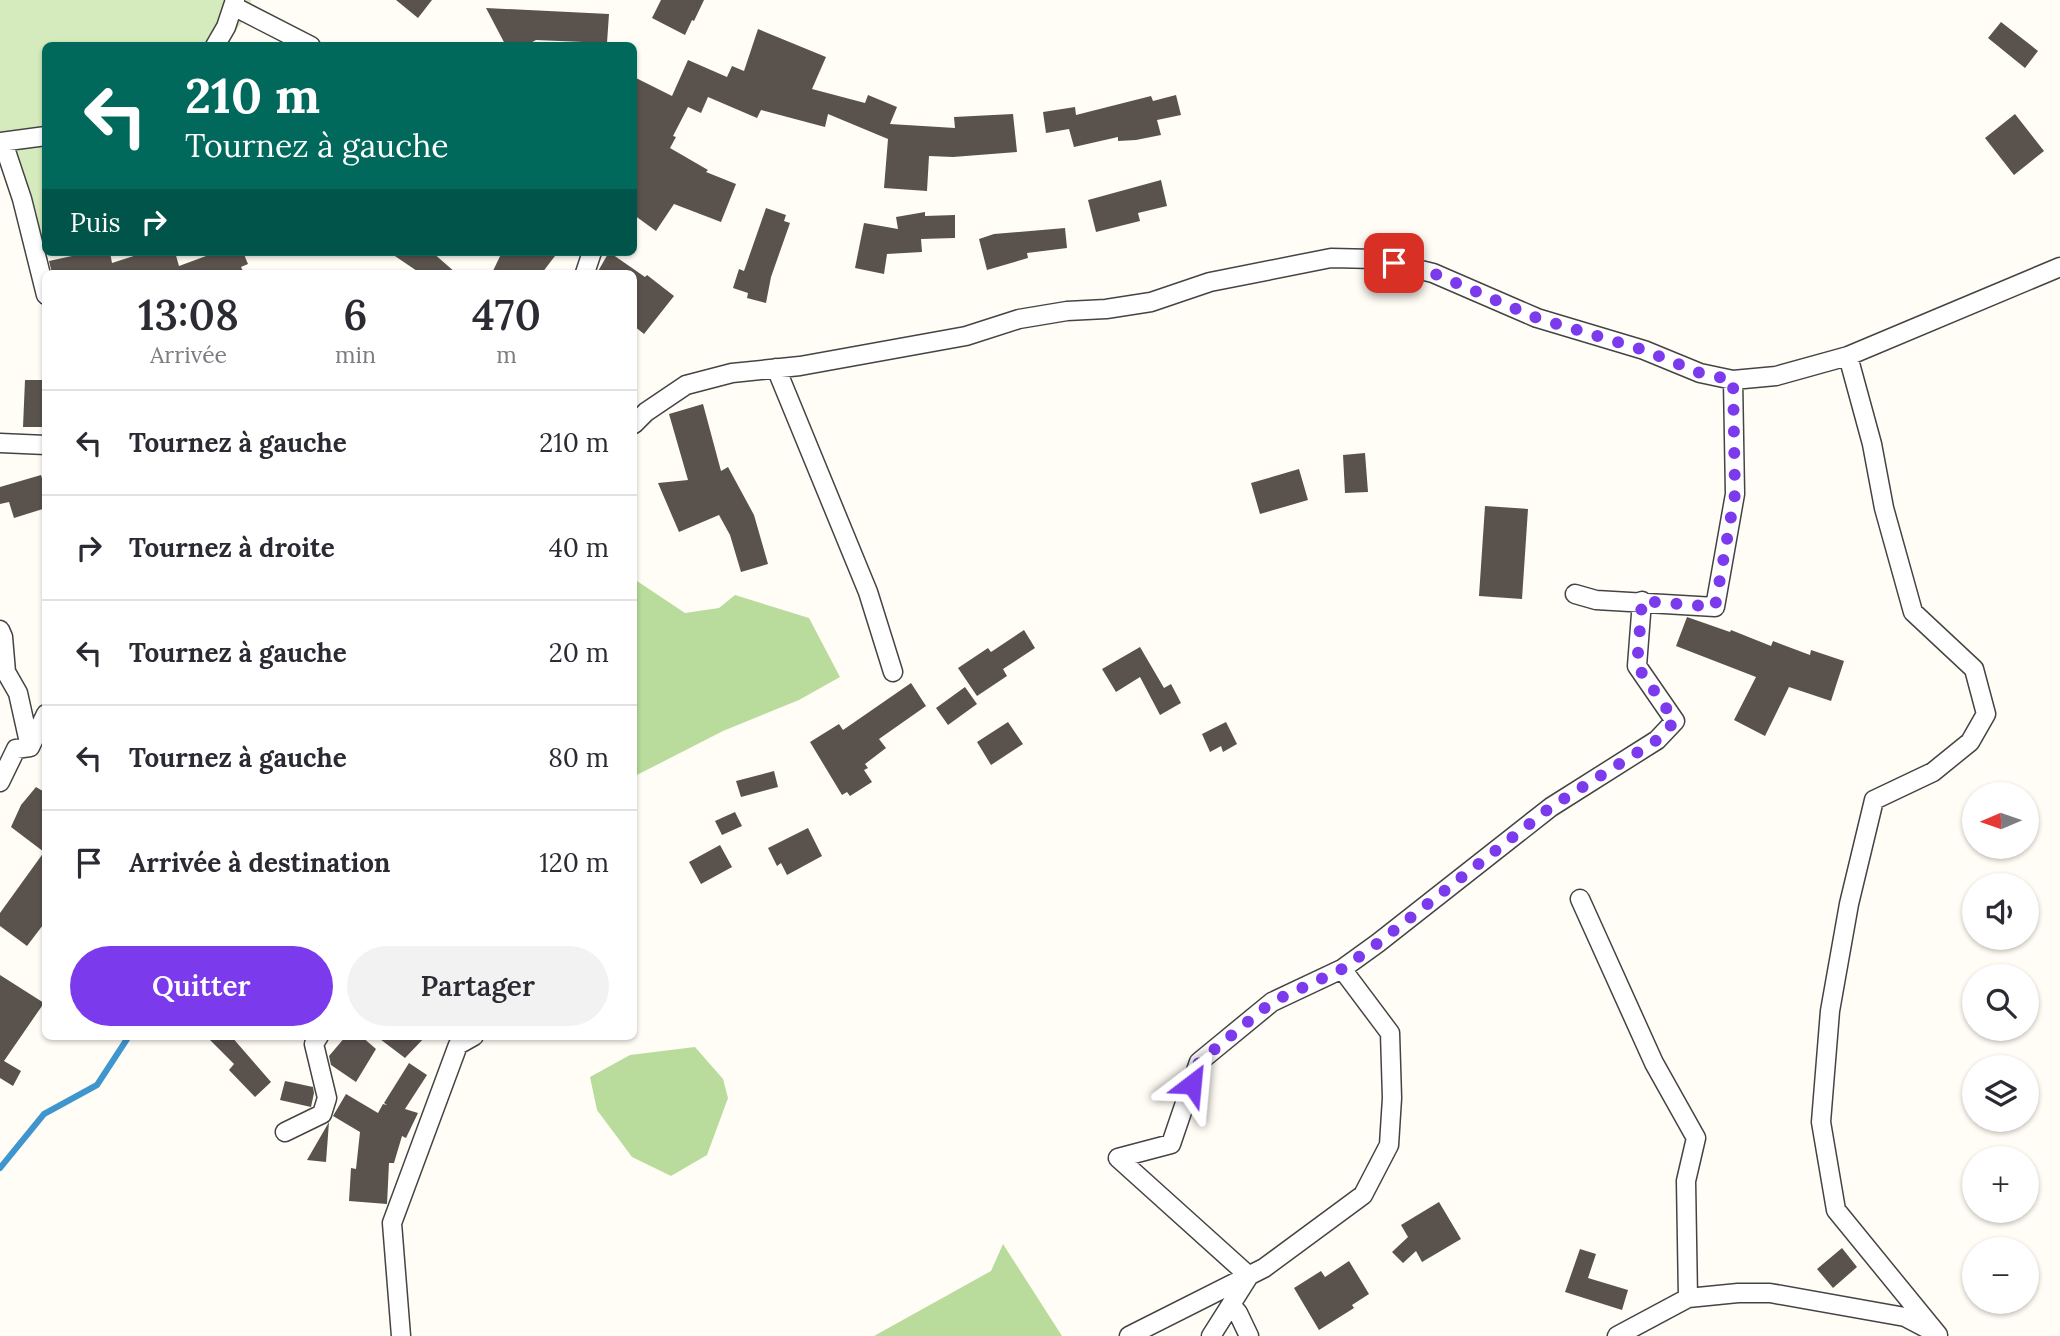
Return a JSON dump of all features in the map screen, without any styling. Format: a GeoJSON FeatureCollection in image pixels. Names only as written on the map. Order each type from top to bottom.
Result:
{"type":"FeatureCollection","features":[{"type":"Feature","properties":{"kind":"street"},"geometry":{"type":"LineString","coordinates":[[217,42],[234,3],[304,42]]}},
{"type":"Feature","properties":{"kind":"street"},"geometry":{"type":"LineString","coordinates":[[42,137],[1,142],[22,199],[42,279]]}},
{"type":"Feature","properties":{"kind":"street"},"geometry":{"type":"LineString","coordinates":[[637,421],[686,385],[732,373],[966,336],[1019,319],[1150,302],[1210,282],[1331,258],[1375,259],[1433,273],[1537,318],[1644,350],[1700,373],[1733,380],[1776,376],[1848,356],[2060,267]]}},
{"type":"Feature","properties":{"kind":"street"},"geometry":{"type":"LineString","coordinates":[[1848,356],[1872,444],[1884,508],[1913,612],[1973,669],[1986,714],[1970,742],[1934,772],[1874,800],[1849,904],[1830,1011],[1821,1122],[1836,1210],[1938,1336]]}},
{"type":"Feature","properties":{"kind":"street"},"geometry":{"type":"LineString","coordinates":[[776,368],[868,592],[893,672]]}},
{"type":"Feature","properties":{"kind":"street"},"geometry":{"type":"LineString","coordinates":[[1575,594],[1596,600],[1715,607],[1735,494],[1733,380]]}},
{"type":"Feature","properties":{"kind":"street"},"geometry":{"type":"LineString","coordinates":[[0,443],[42,444]]}},
{"type":"Feature","properties":{"kind":"street"},"geometry":{"type":"LineString","coordinates":[[1249,1276],[1118,1158],[1171,1144],[1199,1062],[1272,1002],[1342,969],[1551,807],[1657,740],[1675,721],[1637,666],[1642,601]]}},
{"type":"Feature","properties":{"kind":"street"},"geometry":{"type":"LineString","coordinates":[[0,630],[6,672],[18,693],[38,744]]}},
{"type":"Feature","properties":{"kind":"street"},"geometry":{"type":"LineString","coordinates":[[0,749],[38,744]]}},
{"type":"Feature","properties":{"kind":"street"},"geometry":{"type":"LineString","coordinates":[[0,782],[16,749],[38,744]]}},
{"type":"Feature","properties":{"kind":"street"},"geometry":{"type":"LineString","coordinates":[[1580,899],[1654,1063],[1696,1138],[1686,1181],[1688,1298]]}},
{"type":"Feature","properties":{"kind":"street"},"geometry":{"type":"LineString","coordinates":[[1129,1336],[1264,1268],[1363,1195],[1389,1145],[1392,1098],[1390,1033],[1342,969]]}},
{"type":"Feature","properties":{"kind":"street"},"geometry":{"type":"LineString","coordinates":[[285,1132],[322,1114],[327,1097],[314,1044],[316,1040]]}},
{"type":"Feature","properties":{"kind":"street"},"geometry":{"type":"LineString","coordinates":[[401,1336],[392,1223],[458,1045],[467,1040]]}},
{"type":"Feature","properties":{"kind":"street"},"geometry":{"type":"LineString","coordinates":[[1211,1336],[1249,1276]]}},
{"type":"Feature","properties":{"kind":"street"},"geometry":{"type":"LineString","coordinates":[[1617,1336],[1688,1298],[1770,1293],[1905,1317],[1938,1336]]}},
{"type":"Feature","properties":{"kind":"street"},"geometry":{"type":"LineString","coordinates":[[1231,1305],[1249,1336]]}},
{"type":"Feature","properties":{"kind":"green space"},"geometry":{"type":"Polygon","coordinates":[[[0,0],[251,0],[249,13],[227,42],[42,42],[42,242],[27,248],[0,144],[0,0]]]}},
{"type":"Feature","properties":{"kind":"green space"},"geometry":{"type":"Polygon","coordinates":[[[637,581],[685,613],[719,608],[735,595],[809,618],[840,677],[799,700],[723,731],[637,775],[637,581]]]}},
{"type":"Feature","properties":{"kind":"green space"},"geometry":{"type":"Polygon","coordinates":[[[695,1047],[723,1079],[728,1098],[707,1155],[671,1176],[632,1157],[597,1110],[590,1077],[630,1055],[695,1047]]]}},
{"type":"Feature","properties":{"kind":"green space"},"geometry":{"type":"Polygon","coordinates":[[[1003,1244],[1062,1336],[874,1336],[991,1271],[1003,1244]]]}},
{"type":"Feature","properties":{"kind":"building"},"geometry":{"type":"Polygon","coordinates":[[[396,0],[432,0],[418,18],[396,0]]]}},
{"type":"Feature","properties":{"kind":"building"},"geometry":{"type":"Polygon","coordinates":[[[661,0],[704,0],[685,35],[652,18],[661,0]]]}},
{"type":"Feature","properties":{"kind":"building"},"geometry":{"type":"Polygon","coordinates":[[[486,8],[609,14],[607,42],[504,42],[486,8]]]}},
{"type":"Feature","properties":{"kind":"building"},"geometry":{"type":"Polygon","coordinates":[[[2001,22],[2038,51],[2025,68],[1988,38],[2001,22]]]}},
{"type":"Feature","properties":{"kind":"building"},"geometry":{"type":"Polygon","coordinates":[[[758,29],[826,57],[812,89],[865,103],[868,95],[897,107],[890,124],[955,128],[954,117],[1013,114],[1017,152],[929,156],[927,191],[884,188],[888,139],[828,114],[825,127],[761,110],[757,118],[708,97],[701,113],[688,107],[670,148],[708,170],[706,172],[736,184],[721,222],[674,204],[656,231],[637,217],[637,78],[672,96],[688,60],[727,77],[732,66],[744,71],[758,29]]]}},
{"type":"Feature","properties":{"kind":"building"},"geometry":{"type":"Polygon","coordinates":[[[1176,95],[1181,115],[1157,120],[1161,135],[1118,141],[1118,137],[1074,147],[1069,129],[1046,133],[1043,112],[1075,107],[1076,115],[1151,96],[1153,101],[1176,95]]]}},
{"type":"Feature","properties":{"kind":"building"},"geometry":{"type":"Polygon","coordinates":[[[2015,114],[2044,151],[2014,175],[1985,138],[2015,114]]]}},
{"type":"Feature","properties":{"kind":"building"},"geometry":{"type":"Polygon","coordinates":[[[1161,180],[1167,206],[1138,213],[1140,221],[1096,232],[1088,200],[1161,180]]]}},
{"type":"Feature","properties":{"kind":"building"},"geometry":{"type":"Polygon","coordinates":[[[766,208],[786,215],[784,221],[790,223],[771,277],[766,303],[747,298],[748,293],[733,288],[739,269],[744,271],[766,208]]]}},
{"type":"Feature","properties":{"kind":"building"},"geometry":{"type":"Polygon","coordinates":[[[925,212],[925,216],[955,215],[955,238],[921,239],[922,252],[887,254],[884,274],[855,268],[864,223],[898,229],[896,217],[925,212]]]}},
{"type":"Feature","properties":{"kind":"building"},"geometry":{"type":"Polygon","coordinates":[[[1065,228],[1067,248],[1027,253],[1028,258],[987,270],[979,239],[994,234],[1065,228]]]}},
{"type":"Feature","properties":{"kind":"building"},"geometry":{"type":"Polygon","coordinates":[[[72,256],[111,256],[112,263],[134,256],[176,256],[179,266],[206,256],[245,256],[248,264],[241,267],[242,270],[51,270],[49,261],[72,256]]]}},
{"type":"Feature","properties":{"kind":"building"},"geometry":{"type":"Polygon","coordinates":[[[395,256],[437,256],[453,270],[416,270],[395,256]]]}},
{"type":"Feature","properties":{"kind":"building"},"geometry":{"type":"Polygon","coordinates":[[[500,256],[555,256],[544,270],[493,270],[500,256]]]}},
{"type":"Feature","properties":{"kind":"building"},"geometry":{"type":"Polygon","coordinates":[[[607,256],[615,256],[635,270],[599,270],[607,256]]]}},
{"type":"Feature","properties":{"kind":"building"},"geometry":{"type":"Polygon","coordinates":[[[637,271],[645,277],[647,275],[674,296],[644,334],[637,328],[637,271]]]}},
{"type":"Feature","properties":{"kind":"building"},"geometry":{"type":"Polygon","coordinates":[[[25,380],[42,380],[42,427],[23,427],[25,380]]]}},
{"type":"Feature","properties":{"kind":"building"},"geometry":{"type":"Polygon","coordinates":[[[703,404],[721,471],[728,467],[754,515],[768,564],[741,572],[730,535],[719,515],[679,532],[658,483],[688,480],[669,414],[703,404]]]}},
{"type":"Feature","properties":{"kind":"building"},"geometry":{"type":"Polygon","coordinates":[[[1365,453],[1368,492],[1345,493],[1343,455],[1365,453]]]}},
{"type":"Feature","properties":{"kind":"building"},"geometry":{"type":"Polygon","coordinates":[[[1299,469],[1308,500],[1260,514],[1251,483],[1299,469]]]}},
{"type":"Feature","properties":{"kind":"building"},"geometry":{"type":"Polygon","coordinates":[[[41,475],[42,509],[14,518],[9,502],[0,504],[0,487],[41,475]]]}},
{"type":"Feature","properties":{"kind":"building"},"geometry":{"type":"Polygon","coordinates":[[[1485,506],[1528,509],[1522,599],[1479,596],[1485,506]]]}},
{"type":"Feature","properties":{"kind":"building"},"geometry":{"type":"Polygon","coordinates":[[[1687,617],[1771,646],[1773,641],[1810,655],[1811,650],[1844,661],[1831,701],[1789,687],[1765,736],[1734,720],[1756,677],[1676,646],[1687,617]]]}},
{"type":"Feature","properties":{"kind":"building"},"geometry":{"type":"Polygon","coordinates":[[[1024,630],[1035,648],[1003,669],[1007,676],[977,696],[958,668],[988,648],[991,652],[1024,630]]]}},
{"type":"Feature","properties":{"kind":"building"},"geometry":{"type":"Polygon","coordinates":[[[1140,647],[1164,688],[1171,684],[1181,703],[1160,715],[1140,677],[1116,692],[1102,669],[1140,647]]]}},
{"type":"Feature","properties":{"kind":"building"},"geometry":{"type":"Polygon","coordinates":[[[911,683],[926,706],[879,739],[886,748],[865,764],[868,768],[864,770],[872,782],[850,796],[847,792],[842,795],[810,742],[839,724],[843,730],[911,683]]]}},
{"type":"Feature","properties":{"kind":"building"},"geometry":{"type":"Polygon","coordinates":[[[965,687],[977,704],[948,725],[936,708],[965,687]]]}},
{"type":"Feature","properties":{"kind":"building"},"geometry":{"type":"Polygon","coordinates":[[[1008,722],[1023,744],[991,765],[977,742],[1008,722]]]}},
{"type":"Feature","properties":{"kind":"building"},"geometry":{"type":"Polygon","coordinates":[[[1226,722],[1237,744],[1223,752],[1221,746],[1210,752],[1202,734],[1226,722]]]}},
{"type":"Feature","properties":{"kind":"building"},"geometry":{"type":"Polygon","coordinates":[[[774,771],[778,787],[741,797],[736,781],[774,771]]]}},
{"type":"Feature","properties":{"kind":"building"},"geometry":{"type":"Polygon","coordinates":[[[36,787],[42,791],[42,850],[11,827],[21,805],[36,787]]]}},
{"type":"Feature","properties":{"kind":"building"},"geometry":{"type":"Polygon","coordinates":[[[735,812],[742,826],[722,835],[715,821],[735,812]]]}},
{"type":"Feature","properties":{"kind":"building"},"geometry":{"type":"Polygon","coordinates":[[[808,828],[822,856],[787,875],[781,863],[777,866],[768,848],[808,828]]]}},
{"type":"Feature","properties":{"kind":"building"},"geometry":{"type":"Polygon","coordinates":[[[720,845],[732,867],[701,884],[689,862],[720,845]]]}},
{"type":"Feature","properties":{"kind":"building"},"geometry":{"type":"Polygon","coordinates":[[[42,855],[42,926],[27,946],[0,926],[0,913],[42,855]]]}},
{"type":"Feature","properties":{"kind":"building"},"geometry":{"type":"Polygon","coordinates":[[[0,975],[42,1002],[42,1006],[4,1061],[21,1071],[13,1086],[0,1078],[0,975]]]}},
{"type":"Feature","properties":{"kind":"building"},"geometry":{"type":"Polygon","coordinates":[[[210,1040],[234,1040],[271,1082],[255,1097],[229,1070],[234,1064],[210,1040]]]}},
{"type":"Feature","properties":{"kind":"building"},"geometry":{"type":"Polygon","coordinates":[[[343,1040],[366,1040],[376,1049],[356,1082],[331,1065],[329,1056],[343,1040]]]}},
{"type":"Feature","properties":{"kind":"building"},"geometry":{"type":"Polygon","coordinates":[[[381,1040],[422,1040],[405,1058],[381,1040]]]}},
{"type":"Feature","properties":{"kind":"building"},"geometry":{"type":"Polygon","coordinates":[[[409,1063],[427,1075],[405,1109],[418,1113],[406,1138],[402,1136],[394,1163],[389,1163],[387,1204],[349,1201],[351,1168],[356,1169],[360,1132],[333,1116],[346,1094],[378,1113],[383,1104],[387,1105],[384,1103],[409,1063]]]}},
{"type":"Feature","properties":{"kind":"building"},"geometry":{"type":"Polygon","coordinates":[[[285,1081],[313,1087],[311,1107],[280,1100],[285,1081]]]}},
{"type":"Feature","properties":{"kind":"building"},"geometry":{"type":"Polygon","coordinates":[[[329,1122],[326,1162],[307,1160],[329,1122]]]}},
{"type":"Feature","properties":{"kind":"building"},"geometry":{"type":"Polygon","coordinates":[[[1439,1202],[1461,1239],[1422,1262],[1416,1251],[1403,1263],[1392,1252],[1408,1237],[1401,1225],[1439,1202]]]}},
{"type":"Feature","properties":{"kind":"building"},"geometry":{"type":"Polygon","coordinates":[[[1842,1248],[1857,1267],[1833,1288],[1817,1269],[1842,1248]]]}},
{"type":"Feature","properties":{"kind":"building"},"geometry":{"type":"Polygon","coordinates":[[[1580,1249],[1596,1254],[1588,1278],[1628,1290],[1622,1310],[1565,1292],[1580,1249]]]}},
{"type":"Feature","properties":{"kind":"building"},"geometry":{"type":"Polygon","coordinates":[[[1349,1261],[1369,1294],[1352,1305],[1354,1308],[1319,1330],[1294,1288],[1321,1271],[1325,1277],[1349,1261]]]}},
{"type":"Feature","properties":{"kind":"waterway"},"geometry":{"type":"LineString","coordinates":[[0,1168],[44,1114],[97,1085],[126,1040]]}},
{"type":"Feature","properties":{"kind":"route"},"geometry":{"type":"LineString","coordinates":[[1192,1084],[1199,1062],[1272,1002],[1342,969],[1551,807],[1657,740],[1675,721],[1637,666],[1642,601],[1715,607],[1735,494],[1733,380],[1700,373],[1644,350],[1537,318],[1433,273],[1394,263]]}}]}
